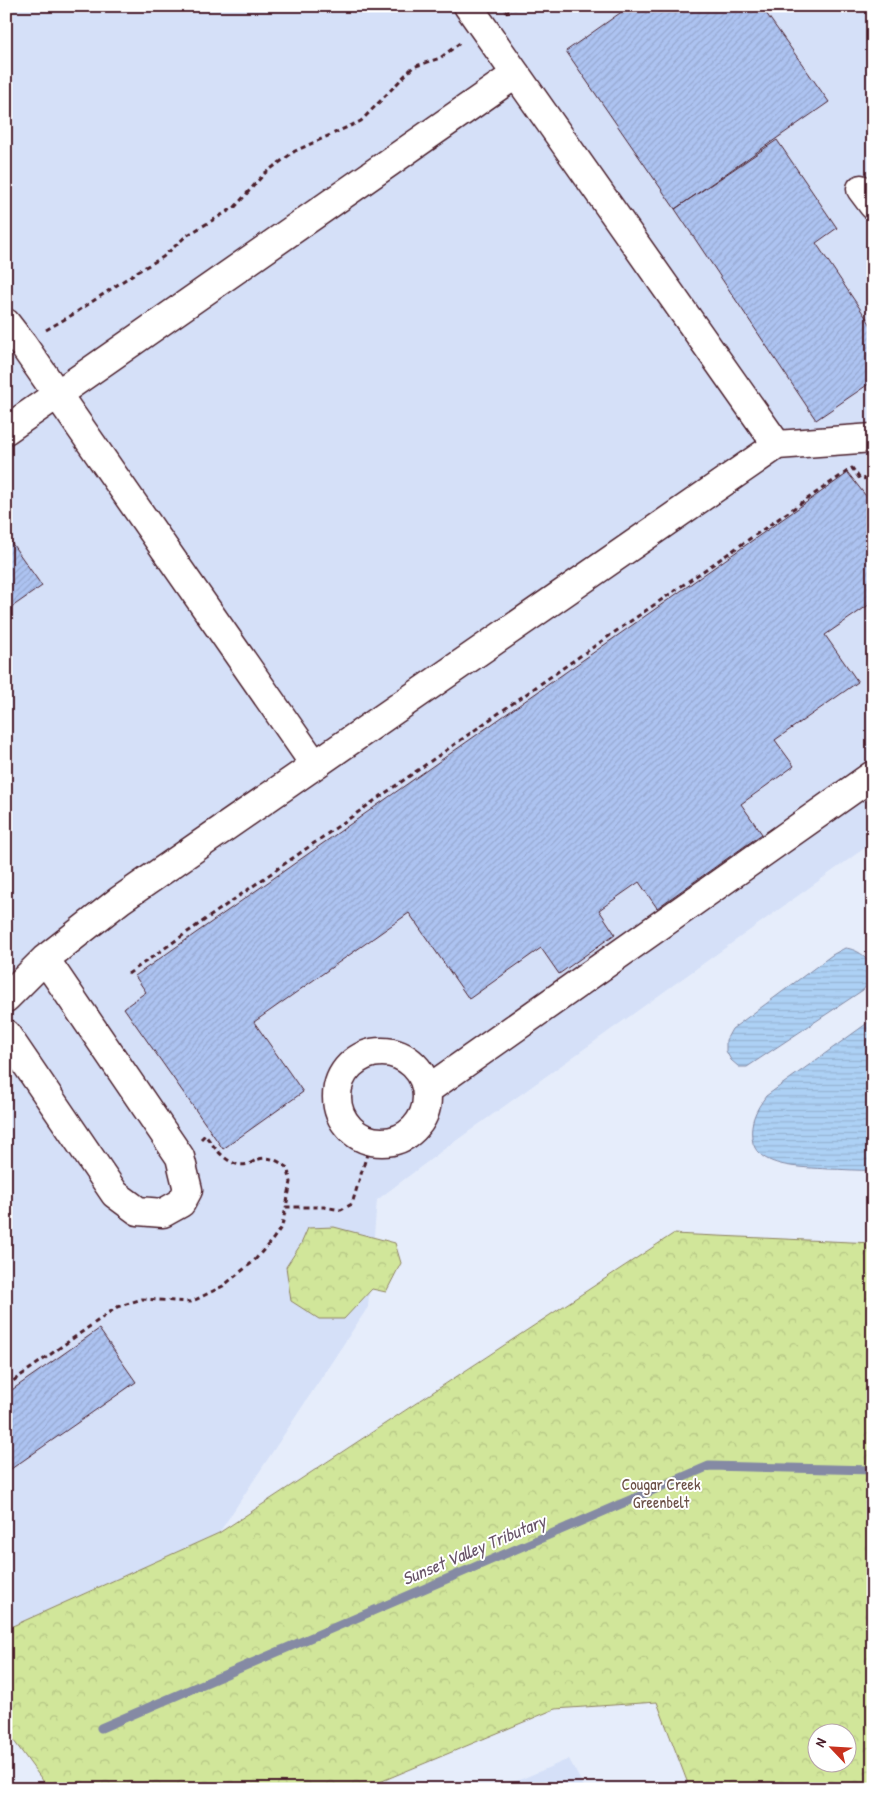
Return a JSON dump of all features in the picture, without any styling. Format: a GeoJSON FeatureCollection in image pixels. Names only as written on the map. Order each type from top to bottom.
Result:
{"type":"FeatureCollection","features":[{"type":"Feature","properties":{"kind":"lane"},"geometry":{"type":"LineString","coordinates":[[468,6],[777,445]]}},
{"type":"Feature","properties":{"kind":"lane"},"geometry":{"type":"LineString","coordinates":[[6,430],[516,74]]}},
{"type":"Feature","properties":{"kind":"lane"},"geometry":{"type":"LineString","coordinates":[[6,323],[315,765]]}},
{"type":"Feature","properties":{"kind":"lane"},"geometry":{"type":"LineString","coordinates":[[6,998],[45,959],[120,900],[777,445],[873,438]]}},
{"type":"Feature","properties":{"kind":"lane"},"geometry":{"type":"LineString","coordinates":[[427,1090],[873,775]]}},
{"type":"Feature","properties":{"kind":"lane"},"geometry":{"type":"LineString","coordinates":[[6,1034],[115,1194],[138,1211],[163,1213],[181,1203],[188,1190],[180,1157],[45,959]]}},
{"type":"Feature","properties":{"kind":"lane"},"geometry":{"type":"LineString","coordinates":[[379,1051],[395,1053],[409,1060],[420,1071],[427,1090],[427,1106],[423,1118],[413,1130],[393,1141],[377,1142],[361,1138],[348,1128],[339,1114],[336,1098],[337,1088],[343,1072],[352,1062],[366,1054],[379,1051]]}},
{"type":"Feature","properties":{"kind":"path"},"geometry":{"type":"LineString","coordinates":[[498,15],[520,6]]}},
{"type":"Feature","properties":{"kind":"path"},"geometry":{"type":"LineString","coordinates":[[42,332],[72,315],[135,272],[163,257],[186,236],[235,207],[265,174],[295,151],[361,121],[413,67],[440,58],[463,40]]}},
{"type":"Feature","properties":{"kind":"path"},"geometry":{"type":"LineString","coordinates":[[128,974],[573,661],[852,468],[860,478],[873,478]]}},
{"type":"Feature","properties":{"kind":"path"},"geometry":{"type":"LineString","coordinates":[[286,1207],[324,1207],[340,1210],[352,1204],[371,1141]]}},
{"type":"Feature","properties":{"kind":"path"},"geometry":{"type":"LineString","coordinates":[[6,1386],[117,1307],[142,1299],[191,1302],[223,1286],[254,1261],[274,1240],[282,1226],[291,1182],[287,1167],[273,1158],[259,1159],[247,1165],[233,1163],[220,1154]]}},
{"type":"Feature","properties":{"kind":"shaded area"},"geometry":{"type":"Polygon","coordinates":[[[6,6],[873,6],[873,842],[443,1150],[377,1200],[368,1307],[219,1533],[6,1629],[6,6]]]}},
{"type":"Feature","properties":{"kind":"shaded area"},"geometry":{"type":"Polygon","coordinates":[[[569,1759],[585,1789],[498,1789],[569,1759]]]}},
{"type":"Feature","properties":{"kind":"green space"},"geometry":{"type":"Polygon","coordinates":[[[334,1227],[395,1243],[401,1263],[386,1292],[372,1289],[344,1319],[319,1319],[291,1301],[286,1267],[301,1244],[308,1228],[334,1227]]]}},
{"type":"Feature","properties":{"kind":"green space","name":"Cougar Creek Greenbelt"},"geometry":{"type":"Polygon","coordinates":[[[673,1234],[873,1243],[873,1789],[690,1789],[657,1702],[555,1709],[363,1789],[49,1789],[6,1730],[6,1629],[219,1533],[673,1234]]]}},
{"type":"Feature","properties":{"kind":"water"},"geometry":{"type":"Polygon","coordinates":[[[845,948],[860,953],[872,966],[873,977],[863,990],[747,1067],[739,1067],[731,1060],[726,1051],[726,1040],[732,1029],[832,955],[845,948]]]}},
{"type":"Feature","properties":{"kind":"water"},"geometry":{"type":"Polygon","coordinates":[[[873,1019],[873,1170],[794,1166],[771,1161],[762,1156],[755,1148],[752,1138],[752,1126],[757,1111],[766,1096],[873,1019]]]}},
{"type":"Feature","properties":{"kind":"building"},"geometry":{"type":"Polygon","coordinates":[[[630,6],[761,6],[829,102],[675,209],[566,51],[630,6]]]}},
{"type":"Feature","properties":{"kind":"building"},"geometry":{"type":"Polygon","coordinates":[[[777,140],[837,228],[816,243],[873,328],[873,381],[816,420],[675,209],[777,140]]]}},
{"type":"Feature","properties":{"kind":"building"},"geometry":{"type":"Polygon","coordinates":[[[848,473],[873,505],[873,602],[825,635],[858,682],[775,740],[794,766],[741,804],[762,834],[657,908],[639,882],[599,910],[615,934],[559,974],[541,948],[469,999],[409,913],[254,1022],[303,1092],[223,1149],[124,1008],[146,992],[135,976],[848,473]]]}},
{"type":"Feature","properties":{"kind":"building"},"geometry":{"type":"Polygon","coordinates":[[[6,535],[42,586],[6,611],[6,535]]]}},
{"type":"Feature","properties":{"kind":"building"},"geometry":{"type":"Polygon","coordinates":[[[99,1329],[136,1382],[11,1469],[6,1462],[6,1394],[99,1329]]]}},
{"type":"Feature","properties":{"kind":"waterway","name":"Sunset Valley Tributary"},"geometry":{"type":"LineString","coordinates":[[101,1728],[709,1466],[873,1470]]}}]}
